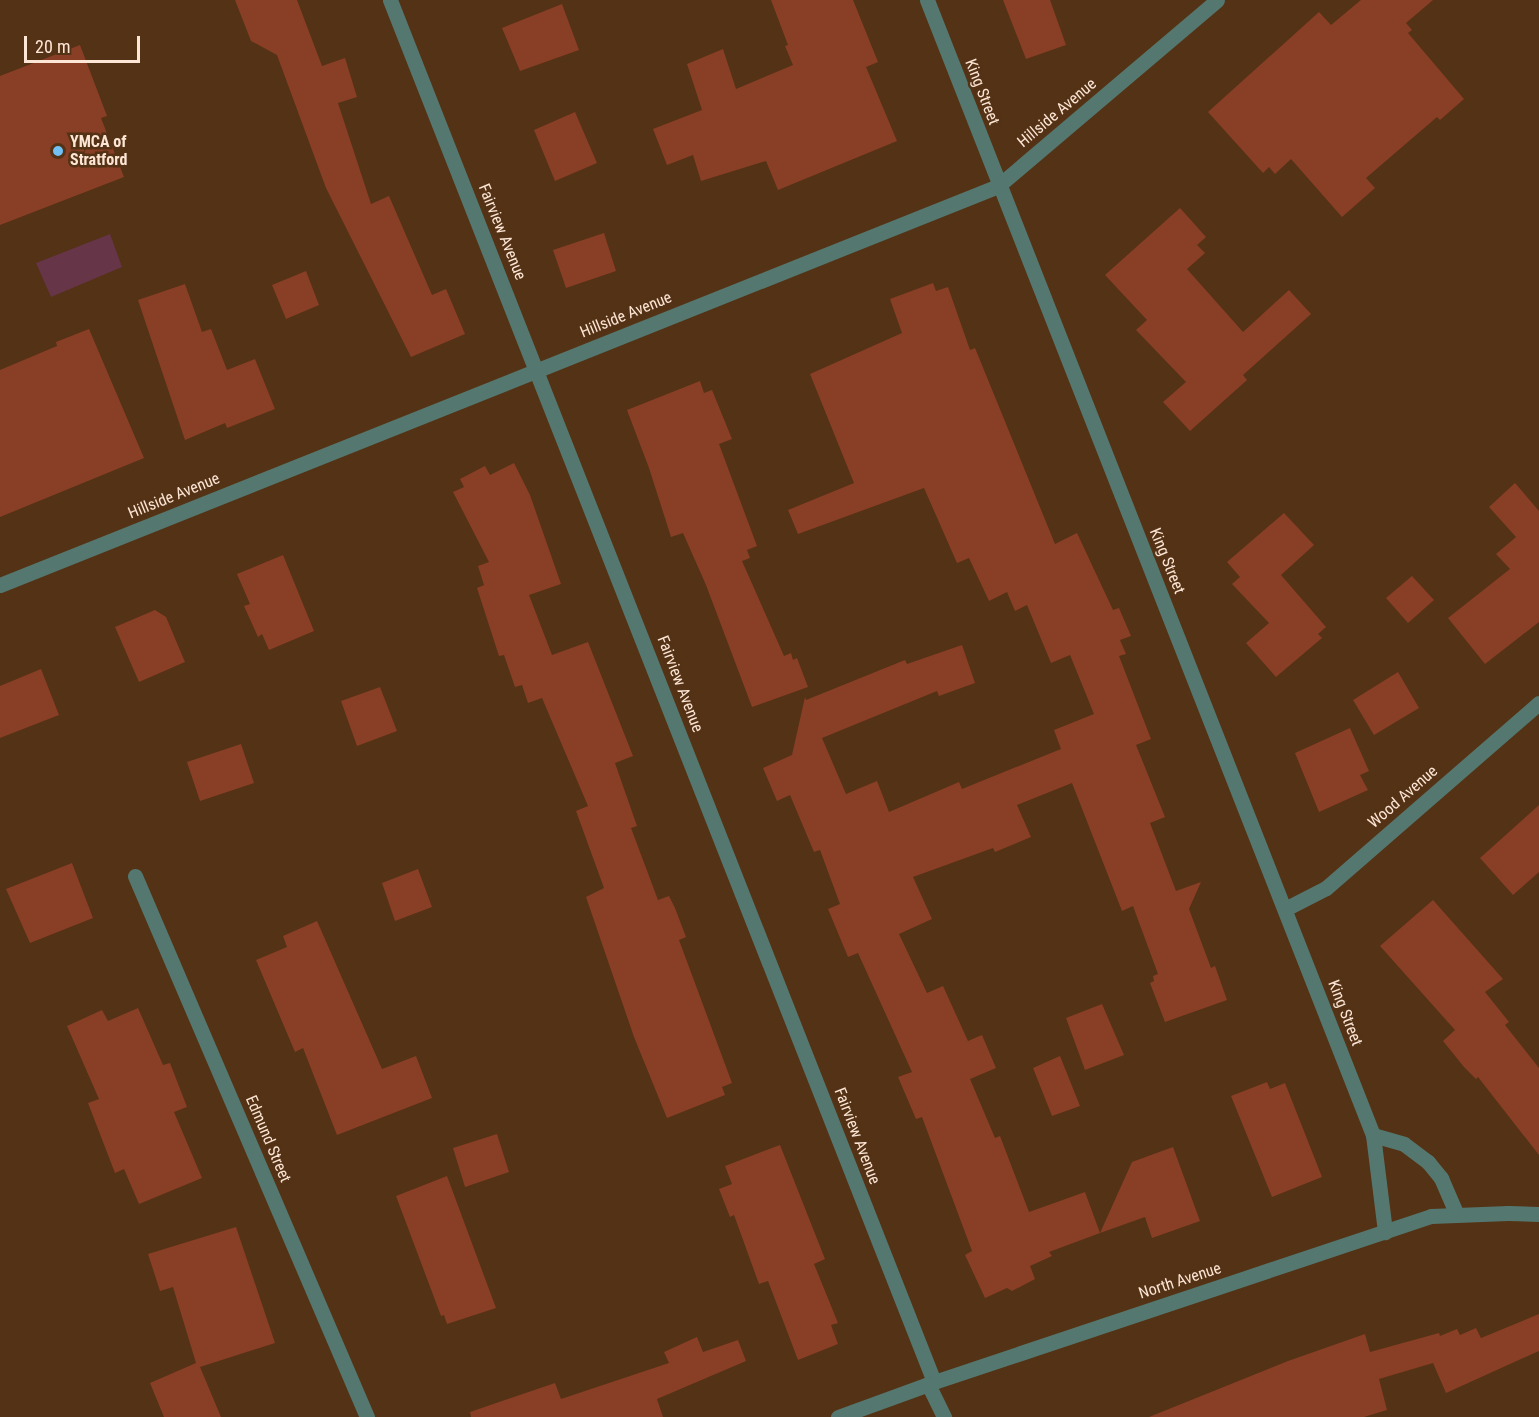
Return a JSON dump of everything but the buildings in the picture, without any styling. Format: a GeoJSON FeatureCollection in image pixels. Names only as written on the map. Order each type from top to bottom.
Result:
{"type":"FeatureCollection","features":[{"type":"Feature","properties":{"kind":"street","name":"Fairview Avenue"},"geometry":{"type":"LineString","coordinates":[[390,0],[537,370],[944,1417]]}},
{"type":"Feature","properties":{"kind":"street","name":"King Street"},"geometry":{"type":"LineString","coordinates":[[927,0],[998,186],[1373,1135],[1385,1232]]}},
{"type":"Feature","properties":{"kind":"street","name":"Hillside Avenue"},"geometry":{"type":"LineString","coordinates":[[0,585],[998,186],[1217,0]]}},
{"type":"Feature","properties":{"kind":"street","name":"Wood Avenue"},"geometry":{"type":"LineString","coordinates":[[1285,909],[1326,888],[1539,703]]}},
{"type":"Feature","properties":{"kind":"street","name":"Edmund Street"},"geometry":{"type":"LineString","coordinates":[[135,876],[367,1417]]}},
{"type":"Feature","properties":{"kind":"street"},"geometry":{"type":"LineString","coordinates":[[1373,1135],[1404,1144],[1428,1162],[1441,1178],[1457,1215]]}},
{"type":"Feature","properties":{"kind":"street","name":"North Avenue"},"geometry":{"type":"LineString","coordinates":[[838,1417],[931,1383],[1431,1216],[1539,1214]]}},
{"type":"Feature","properties":{"kind":"shaded area"},"geometry":{"type":"Polygon","coordinates":[[[110,234],[122,267],[51,297],[36,263],[110,234]]]}},
{"type":"Feature","properties":{"kind":"place","name":"YMCA of Stratford"},"geometry":{"type":"Point","coordinates":[58,151]}}]}
